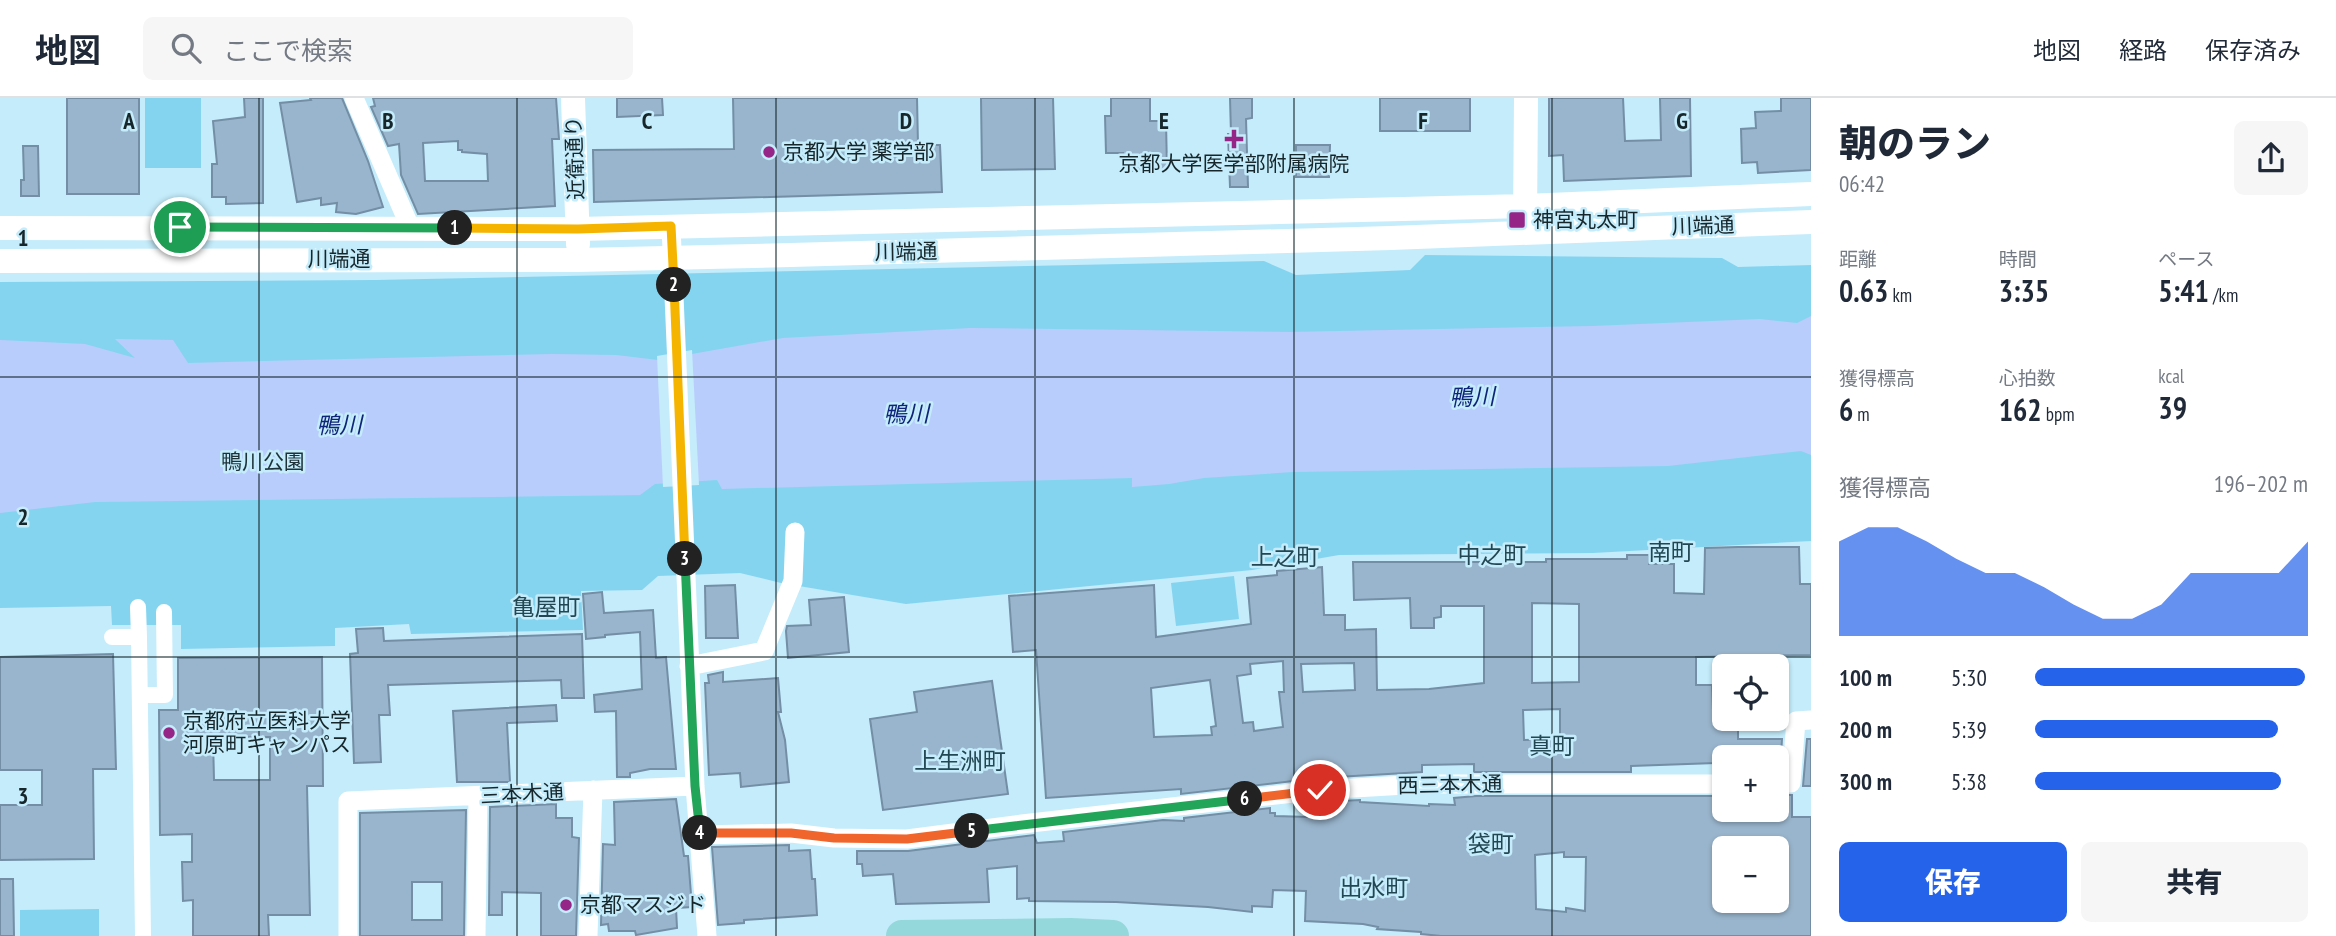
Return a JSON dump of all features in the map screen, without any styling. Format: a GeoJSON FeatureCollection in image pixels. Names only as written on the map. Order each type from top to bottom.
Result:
{"type":"FeatureCollection","features":[{"type":"Feature","properties":{"kind":"main road"},"geometry":{"type":"LineString","coordinates":[[902,936],[1113,936]]}},
{"type":"Feature","properties":{"kind":"street"},"geometry":{"type":"LineString","coordinates":[[354,98],[410,227]]}},
{"type":"Feature","properties":{"kind":"street","name":"近衛通り"},"geometry":{"type":"LineString","coordinates":[[573,98],[579,260]]}},
{"type":"Feature","properties":{"kind":"street"},"geometry":{"type":"LineString","coordinates":[[1526,98],[1526,234]]}},
{"type":"Feature","properties":{"kind":"street","name":"川端通"},"geometry":{"type":"LineString","coordinates":[[0,228],[578,229],[1525,206],[1811,194]]}},
{"type":"Feature","properties":{"kind":"street","name":"川端通"},"geometry":{"type":"LineString","coordinates":[[0,261],[579,260],[673,269],[1096,248],[1811,222]]}},
{"type":"Feature","properties":{"kind":"street"},"geometry":{"type":"LineString","coordinates":[[671,226],[695,786],[707,936]]}},
{"type":"Feature","properties":{"kind":"street"},"geometry":{"type":"LineString","coordinates":[[689,666],[764,651],[793,581],[794,532]]}},
{"type":"Feature","properties":{"kind":"street"},"geometry":{"type":"LineString","coordinates":[[138,607],[143,936]]}},
{"type":"Feature","properties":{"kind":"street"},"geometry":{"type":"LineString","coordinates":[[140,695],[165,695],[164,612]]}},
{"type":"Feature","properties":{"kind":"street"},"geometry":{"type":"LineString","coordinates":[[112,637],[139,637]]}},
{"type":"Feature","properties":{"kind":"street"},"geometry":{"type":"LineString","coordinates":[[1789,783],[1803,720]]}},
{"type":"Feature","properties":{"kind":"street","name":"西三本木通"},"geometry":{"type":"LineString","coordinates":[[700,835],[791,833],[834,838],[907,839],[1320,790],[1423,784],[1712,784]]}},
{"type":"Feature","properties":{"kind":"street","name":"三本木通"},"geometry":{"type":"LineString","coordinates":[[348,936],[348,801],[695,786]]}},
{"type":"Feature","properties":{"kind":"street"},"geometry":{"type":"LineString","coordinates":[[588,936],[593,790]]}},
{"type":"Feature","properties":{"kind":"street"},"geometry":{"type":"LineString","coordinates":[[476,936],[478,796]]}},
{"type":"Feature","properties":{"kind":"green space"},"geometry":{"type":"Polygon","coordinates":[[[145,98],[201,98],[201,168],[145,168],[145,98]]]}},
{"type":"Feature","properties":{"kind":"green space","name":"鴨川公園"},"geometry":{"type":"Polygon","coordinates":[[[1425,255],[1722,258],[1738,267],[1811,265],[1811,541],[1593,553],[1339,555],[1252,570],[906,604],[781,583],[740,573],[658,576],[642,590],[581,591],[583,630],[411,634],[409,624],[335,628],[335,646],[181,649],[181,625],[112,625],[111,606],[0,608],[0,282],[376,280],[1264,261],[1296,275],[1410,270],[1425,255]]]}},
{"type":"Feature","properties":{"kind":"green space"},"geometry":{"type":"Polygon","coordinates":[[[1234,576],[1239,619],[1176,626],[1171,583],[1234,576]]]}},
{"type":"Feature","properties":{"kind":"green space"},"geometry":{"type":"Polygon","coordinates":[[[99,909],[99,936],[20,936],[20,910],[99,909]]]}},
{"type":"Feature","properties":{"kind":"water","name":"鴨川"},"geometry":{"type":"Polygon","coordinates":[[[1811,316],[1811,455],[1801,451],[1668,466],[1293,472],[1204,478],[1132,487],[1132,478],[722,489],[717,480],[655,484],[640,495],[95,502],[0,513],[0,340],[85,344],[135,358],[115,339],[173,340],[188,363],[553,354],[616,355],[658,360],[783,338],[971,328],[1290,332],[1593,326],[1760,319],[1797,323],[1811,316]]]}},
{"type":"Feature","properties":{"kind":"pier"},"geometry":{"type":"Polygon","coordinates":[[[692,350],[699,485],[663,487],[657,356],[692,350]]]}},
{"type":"Feature","properties":{"kind":"building"},"geometry":{"type":"Polygon","coordinates":[[[67,98],[139,98],[139,194],[67,194],[67,98]]]}},
{"type":"Feature","properties":{"kind":"building"},"geometry":{"type":"Polygon","coordinates":[[[244,98],[263,98],[263,203],[226,204],[226,197],[212,197],[212,164],[217,164],[213,121],[245,117],[244,98]]]}},
{"type":"Feature","properties":{"kind":"building"},"geometry":{"type":"Polygon","coordinates":[[[310,98],[342,98],[368,161],[383,207],[356,214],[336,212],[337,203],[321,205],[321,198],[297,202],[280,103],[311,100],[310,98]]]}},
{"type":"Feature","properties":{"kind":"building"},"geometry":{"type":"Polygon","coordinates":[[[373,98],[556,98],[559,139],[552,139],[555,206],[418,214],[401,175],[399,144],[388,146],[371,107],[375,106],[373,98]],[[458,141],[423,143],[425,181],[488,181],[487,154],[458,150],[458,141]]]}},
{"type":"Feature","properties":{"kind":"building"},"geometry":{"type":"Polygon","coordinates":[[[617,98],[662,98],[663,115],[617,117],[617,98]]]}},
{"type":"Feature","properties":{"kind":"building","name":"京都大学 薬学部"},"geometry":{"type":"Polygon","coordinates":[[[733,98],[917,98],[918,145],[940,145],[942,192],[594,202],[593,150],[734,149],[733,98]]]}},
{"type":"Feature","properties":{"kind":"building"},"geometry":{"type":"Polygon","coordinates":[[[981,98],[1053,98],[1055,169],[982,170],[981,98]]]}},
{"type":"Feature","properties":{"kind":"building"},"geometry":{"type":"Polygon","coordinates":[[[1111,98],[1150,98],[1150,121],[1166,121],[1167,170],[1123,171],[1123,153],[1106,153],[1105,116],[1111,116],[1111,98]]]}},
{"type":"Feature","properties":{"kind":"building"},"geometry":{"type":"Polygon","coordinates":[[[1230,98],[1252,98],[1252,118],[1246,119],[1248,187],[1230,187],[1230,98]]]}},
{"type":"Feature","properties":{"kind":"building"},"geometry":{"type":"Polygon","coordinates":[[[1380,98],[1470,98],[1470,131],[1380,131],[1380,98]]]}},
{"type":"Feature","properties":{"kind":"building"},"geometry":{"type":"Polygon","coordinates":[[[1549,98],[1623,98],[1625,141],[1661,140],[1660,98],[1690,98],[1691,176],[1564,181],[1563,155],[1549,156],[1549,98]]]}},
{"type":"Feature","properties":{"kind":"building"},"geometry":{"type":"Polygon","coordinates":[[[1781,98],[1811,98],[1811,170],[1758,173],[1757,162],[1742,163],[1741,129],[1756,128],[1755,112],[1781,111],[1781,98]]]}},
{"type":"Feature","properties":{"kind":"building"},"geometry":{"type":"Polygon","coordinates":[[[1296,145],[1330,145],[1329,177],[1296,177],[1296,145]]]}},
{"type":"Feature","properties":{"kind":"building"},"geometry":{"type":"Polygon","coordinates":[[[23,146],[38,146],[39,196],[21,196],[21,180],[24,180],[23,146]]]}},
{"type":"Feature","properties":{"kind":"building"},"geometry":{"type":"Polygon","coordinates":[[[1799,547],[1800,584],[1811,584],[1811,655],[1712,654],[1712,657],[1696,657],[1696,685],[1712,685],[1712,731],[1738,731],[1738,739],[1782,739],[1782,745],[1712,745],[1712,763],[1631,766],[1631,772],[1474,772],[1474,764],[1422,765],[1422,772],[1319,778],[1181,794],[1181,789],[1046,798],[1036,650],[1013,652],[1009,596],[1154,585],[1156,637],[1251,624],[1247,578],[1277,575],[1277,571],[1322,567],[1324,615],[1345,615],[1345,630],[1376,629],[1377,690],[1429,689],[1484,683],[1484,606],[1441,606],[1441,617],[1434,618],[1434,628],[1411,628],[1410,598],[1354,600],[1353,562],[1546,562],[1546,559],[1627,559],[1627,555],[1649,555],[1649,564],[1674,564],[1674,593],[1704,594],[1705,548],[1799,547]],[[1532,603],[1532,683],[1579,682],[1579,604],[1532,603]],[[1283,661],[1250,664],[1251,674],[1237,676],[1243,723],[1253,722],[1254,731],[1283,727],[1279,692],[1284,692],[1283,661]],[[1354,663],[1301,664],[1303,692],[1355,690],[1354,663]],[[1210,680],[1151,688],[1154,737],[1212,735],[1211,727],[1216,726],[1210,680]],[[1560,709],[1523,710],[1524,740],[1560,739],[1560,709]]]}},
{"type":"Feature","properties":{"kind":"building"},"geometry":{"type":"Polygon","coordinates":[[[735,585],[738,638],[706,638],[705,586],[735,585]]]}},
{"type":"Feature","properties":{"kind":"building"},"geometry":{"type":"Polygon","coordinates":[[[602,592],[604,613],[653,610],[656,658],[666,657],[676,769],[650,769],[630,773],[630,777],[617,777],[616,711],[595,712],[594,695],[642,689],[640,632],[586,639],[583,594],[602,592]]]}},
{"type":"Feature","properties":{"kind":"building"},"geometry":{"type":"Polygon","coordinates":[[[844,597],[849,652],[788,658],[787,626],[811,625],[809,600],[844,597]]]}},
{"type":"Feature","properties":{"kind":"building"},"geometry":{"type":"Polygon","coordinates":[[[383,628],[384,641],[582,634],[584,698],[562,698],[561,680],[388,685],[390,715],[379,715],[381,762],[354,763],[350,654],[358,653],[356,629],[383,628]]]}},
{"type":"Feature","properties":{"kind":"building"},"geometry":{"type":"Polygon","coordinates":[[[113,654],[116,769],[93,769],[94,859],[0,860],[0,805],[42,805],[42,770],[0,770],[0,657],[113,654]]]}},
{"type":"Feature","properties":{"kind":"building"},"geometry":{"type":"Polygon","coordinates":[[[322,657],[323,786],[307,786],[310,915],[268,915],[269,936],[193,936],[193,900],[183,901],[182,862],[192,862],[192,834],[160,835],[159,710],[178,710],[178,658],[322,657]],[[270,737],[213,738],[214,780],[270,780],[270,737]]]}},
{"type":"Feature","properties":{"kind":"building"},"geometry":{"type":"Polygon","coordinates":[[[723,672],[723,682],[778,678],[781,712],[778,712],[785,740],[789,782],[741,787],[740,773],[709,775],[705,683],[709,683],[708,675],[723,672]]]}},
{"type":"Feature","properties":{"kind":"building"},"geometry":{"type":"Polygon","coordinates":[[[992,681],[1008,794],[883,810],[870,719],[917,712],[914,692],[992,681]]]}},
{"type":"Feature","properties":{"kind":"building"},"geometry":{"type":"Polygon","coordinates":[[[556,705],[557,721],[507,723],[510,782],[457,782],[453,711],[556,705]]]}},
{"type":"Feature","properties":{"kind":"building"},"geometry":{"type":"Polygon","coordinates":[[[1807,739],[1811,739],[1811,786],[1803,786],[1807,739]]]}},
{"type":"Feature","properties":{"kind":"building"},"geometry":{"type":"Polygon","coordinates":[[[1789,795],[1792,795],[1792,817],[1811,817],[1811,936],[1441,936],[1377,929],[1378,927],[1363,924],[1305,921],[1306,891],[1273,890],[1272,907],[1252,906],[1252,912],[1116,902],[1029,901],[1029,898],[1017,899],[1017,866],[987,869],[989,902],[896,904],[893,874],[863,876],[862,864],[857,864],[857,851],[908,851],[1034,835],[1037,843],[1064,841],[1063,832],[1163,820],[1184,821],[1184,818],[1270,808],[1270,813],[1275,813],[1275,816],[1309,817],[1310,803],[1360,800],[1429,806],[1455,805],[1454,798],[1712,796],[1712,822],[1789,822],[1789,795]],[[1564,852],[1535,855],[1536,909],[1566,912],[1566,908],[1585,911],[1586,857],[1564,857],[1564,852]]]}},
{"type":"Feature","properties":{"kind":"building"},"geometry":{"type":"Polygon","coordinates":[[[676,799],[684,856],[688,856],[692,907],[676,908],[677,928],[636,935],[635,931],[609,931],[608,924],[601,925],[603,844],[615,845],[614,802],[676,799]]]}},
{"type":"Feature","properties":{"kind":"building"},"geometry":{"type":"Polygon","coordinates":[[[556,804],[556,818],[572,818],[572,837],[579,838],[576,936],[541,936],[541,893],[502,892],[502,915],[489,915],[490,807],[556,804]]]}},
{"type":"Feature","properties":{"kind":"building"},"geometry":{"type":"Polygon","coordinates":[[[466,810],[464,936],[360,936],[360,813],[466,810]],[[412,882],[412,920],[442,920],[442,882],[412,882]]]}},
{"type":"Feature","properties":{"kind":"building"},"geometry":{"type":"Polygon","coordinates":[[[789,845],[789,851],[810,850],[817,915],[744,920],[744,923],[718,925],[712,847],[789,845]]]}},
{"type":"Feature","properties":{"kind":"building"},"geometry":{"type":"Polygon","coordinates":[[[0,879],[13,879],[14,936],[0,936],[0,879]]]}},
{"type":"Feature","properties":{"kind":"place","name":"京都大学医学部附属病院"},"geometry":{"type":"Point","coordinates":[1234,139]}},
{"type":"Feature","properties":{"kind":"place","name":"京都大学 薬学部"},"geometry":{"type":"Point","coordinates":[769,152]}},
{"type":"Feature","properties":{"kind":"place","name":"神宮丸太町"},"geometry":{"type":"Point","coordinates":[1517,220]}},
{"type":"Feature","properties":{"kind":"place","name":"京都府立医科大学 河原町キャンパス"},"geometry":{"type":"Point","coordinates":[169,733]}},
{"type":"Feature","properties":{"kind":"place","name":"京都マスジド"},"geometry":{"type":"Point","coordinates":[566,905]}},
{"type":"Feature","properties":{"kind":"district","name":"南町"},"geometry":{"type":"Point","coordinates":[1671,552]}},
{"type":"Feature","properties":{"kind":"district","name":"中之町"},"geometry":{"type":"Point","coordinates":[1492,555]}},
{"type":"Feature","properties":{"kind":"district","name":"上之町"},"geometry":{"type":"Point","coordinates":[1285,557]}},
{"type":"Feature","properties":{"kind":"district","name":"亀屋町"},"geometry":{"type":"Point","coordinates":[546,607]}},
{"type":"Feature","properties":{"kind":"district","name":"真町"},"geometry":{"type":"Point","coordinates":[1552,746]}},
{"type":"Feature","properties":{"kind":"district","name":"上生洲町"},"geometry":{"type":"Point","coordinates":[960,761]}},
{"type":"Feature","properties":{"kind":"district","name":"袋町"},"geometry":{"type":"Point","coordinates":[1491,844]}},
{"type":"Feature","properties":{"kind":"district","name":"出水町"},"geometry":{"type":"Point","coordinates":[1374,888]}},
{"type":"Feature","properties":{"kind":"route"},"geometry":{"type":"LineString","coordinates":[[180,227],[578,229],[671,226],[692,726],[700,835],[791,833],[834,838],[907,839],[1320,790]]}}]}
